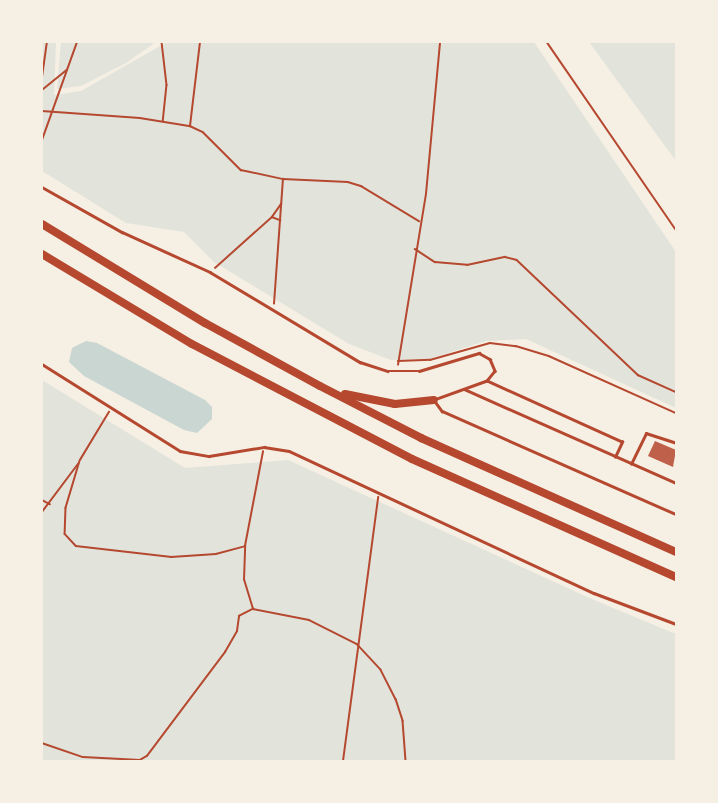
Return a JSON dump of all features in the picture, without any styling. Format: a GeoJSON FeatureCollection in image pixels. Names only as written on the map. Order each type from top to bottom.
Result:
{"type":"FeatureCollection","features":[{"type":"Feature","properties":{"kind":"highway"},"geometry":{"type":"LineString","coordinates":[[42,224],[206,323],[320,386],[421,438],[676,552]]}},
{"type":"Feature","properties":{"kind":"highway"},"geometry":{"type":"LineString","coordinates":[[42,254],[192,344],[412,459],[676,577]]}},
{"type":"Feature","properties":{"kind":"highway"},"geometry":{"type":"LineString","coordinates":[[320,386],[384,403],[408,404],[434,400]]}},
{"type":"Feature","properties":{"kind":"lane"},"geometry":{"type":"LineString","coordinates":[[42,187],[122,232],[210,272],[360,362],[388,371],[423,371],[475,354],[484,354],[490,359],[495,371],[487,381],[434,400],[442,411],[676,514]]}},
{"type":"Feature","properties":{"kind":"lane"},"geometry":{"type":"LineString","coordinates":[[42,364],[111,409],[174,447],[195,456],[264,447],[289,451],[594,593],[676,624]]}},
{"type":"Feature","properties":{"kind":"lane"},"geometry":{"type":"LineString","coordinates":[[487,381],[622,442],[615,457]]}},
{"type":"Feature","properties":{"kind":"lane"},"geometry":{"type":"LineString","coordinates":[[463,389],[676,483]]}},
{"type":"Feature","properties":{"kind":"lane"},"geometry":{"type":"LineString","coordinates":[[631,464],[646,432],[676,442]]}},
{"type":"Feature","properties":{"kind":"path"},"geometry":{"type":"LineString","coordinates":[[42,77],[47,42]]}},
{"type":"Feature","properties":{"kind":"path"},"geometry":{"type":"LineString","coordinates":[[42,140],[77,42]]}},
{"type":"Feature","properties":{"kind":"path"},"geometry":{"type":"LineString","coordinates":[[162,42],[168,85],[163,121]]}},
{"type":"Feature","properties":{"kind":"path"},"geometry":{"type":"LineString","coordinates":[[190,126],[200,42]]}},
{"type":"Feature","properties":{"kind":"path"},"geometry":{"type":"LineString","coordinates":[[440,42],[426,194],[415,249],[398,361],[430,360],[490,343],[516,346],[549,356],[676,413]]}},
{"type":"Feature","properties":{"kind":"path"},"geometry":{"type":"LineString","coordinates":[[547,42],[676,230]]}},
{"type":"Feature","properties":{"kind":"path"},"geometry":{"type":"LineString","coordinates":[[42,90],[67,70]]}},
{"type":"Feature","properties":{"kind":"path"},"geometry":{"type":"LineString","coordinates":[[42,111],[163,121],[190,126],[203,132],[241,170],[283,179],[361,186],[420,221]]}},
{"type":"Feature","properties":{"kind":"path"},"geometry":{"type":"LineString","coordinates":[[274,310],[283,179]]}},
{"type":"Feature","properties":{"kind":"path"},"geometry":{"type":"LineString","coordinates":[[210,272],[272,217],[281,204]]}},
{"type":"Feature","properties":{"kind":"path"},"geometry":{"type":"LineString","coordinates":[[272,217],[281,220]]}},
{"type":"Feature","properties":{"kind":"path"},"geometry":{"type":"LineString","coordinates":[[415,249],[436,262],[467,265],[505,257],[517,260],[638,375],[676,392]]}},
{"type":"Feature","properties":{"kind":"path"},"geometry":{"type":"LineString","coordinates":[[42,512],[50,504],[80,461],[111,409]]}},
{"type":"Feature","properties":{"kind":"path"},"geometry":{"type":"LineString","coordinates":[[253,609],[244,580],[244,546],[264,447]]}},
{"type":"Feature","properties":{"kind":"path"},"geometry":{"type":"LineString","coordinates":[[80,461],[66,514],[65,534],[76,546],[171,557],[216,554],[244,546]]}},
{"type":"Feature","properties":{"kind":"path"},"geometry":{"type":"LineString","coordinates":[[343,761],[357,644],[379,492]]}},
{"type":"Feature","properties":{"kind":"path"},"geometry":{"type":"LineString","coordinates":[[42,500],[50,504]]}},
{"type":"Feature","properties":{"kind":"path"},"geometry":{"type":"LineString","coordinates":[[42,743],[83,758],[140,760],[147,756],[225,652],[237,631],[239,616],[253,609],[308,620],[357,644],[381,670],[396,699],[403,721],[406,761]]}},
{"type":"Feature","properties":{"kind":"shaded area"},"geometry":{"type":"Polygon","coordinates":[[[42,42],[56,42],[54,95],[81,91],[167,42],[534,42],[676,252],[676,408],[526,339],[486,341],[429,359],[391,360],[349,344],[214,262],[184,232],[126,223],[42,171],[42,42]]]}},
{"type":"Feature","properties":{"kind":"shaded area"},"geometry":{"type":"Polygon","coordinates":[[[61,42],[156,42],[126,63],[81,86],[57,89],[61,42]]]}},
{"type":"Feature","properties":{"kind":"shaded area"},"geometry":{"type":"Polygon","coordinates":[[[589,42],[676,42],[676,161],[589,42]]]}},
{"type":"Feature","properties":{"kind":"shaded area"},"geometry":{"type":"Polygon","coordinates":[[[86,341],[97,343],[205,400],[212,407],[212,419],[197,433],[184,430],[84,376],[69,362],[72,348],[86,341]]]}},
{"type":"Feature","properties":{"kind":"shaded area"},"geometry":{"type":"Polygon","coordinates":[[[42,380],[185,468],[288,460],[594,600],[676,634],[676,761],[42,761],[42,380]]]}},
{"type":"Feature","properties":{"kind":"building"},"geometry":{"type":"Polygon","coordinates":[[[655,441],[676,450],[673,467],[648,456],[655,441]]]}}]}
